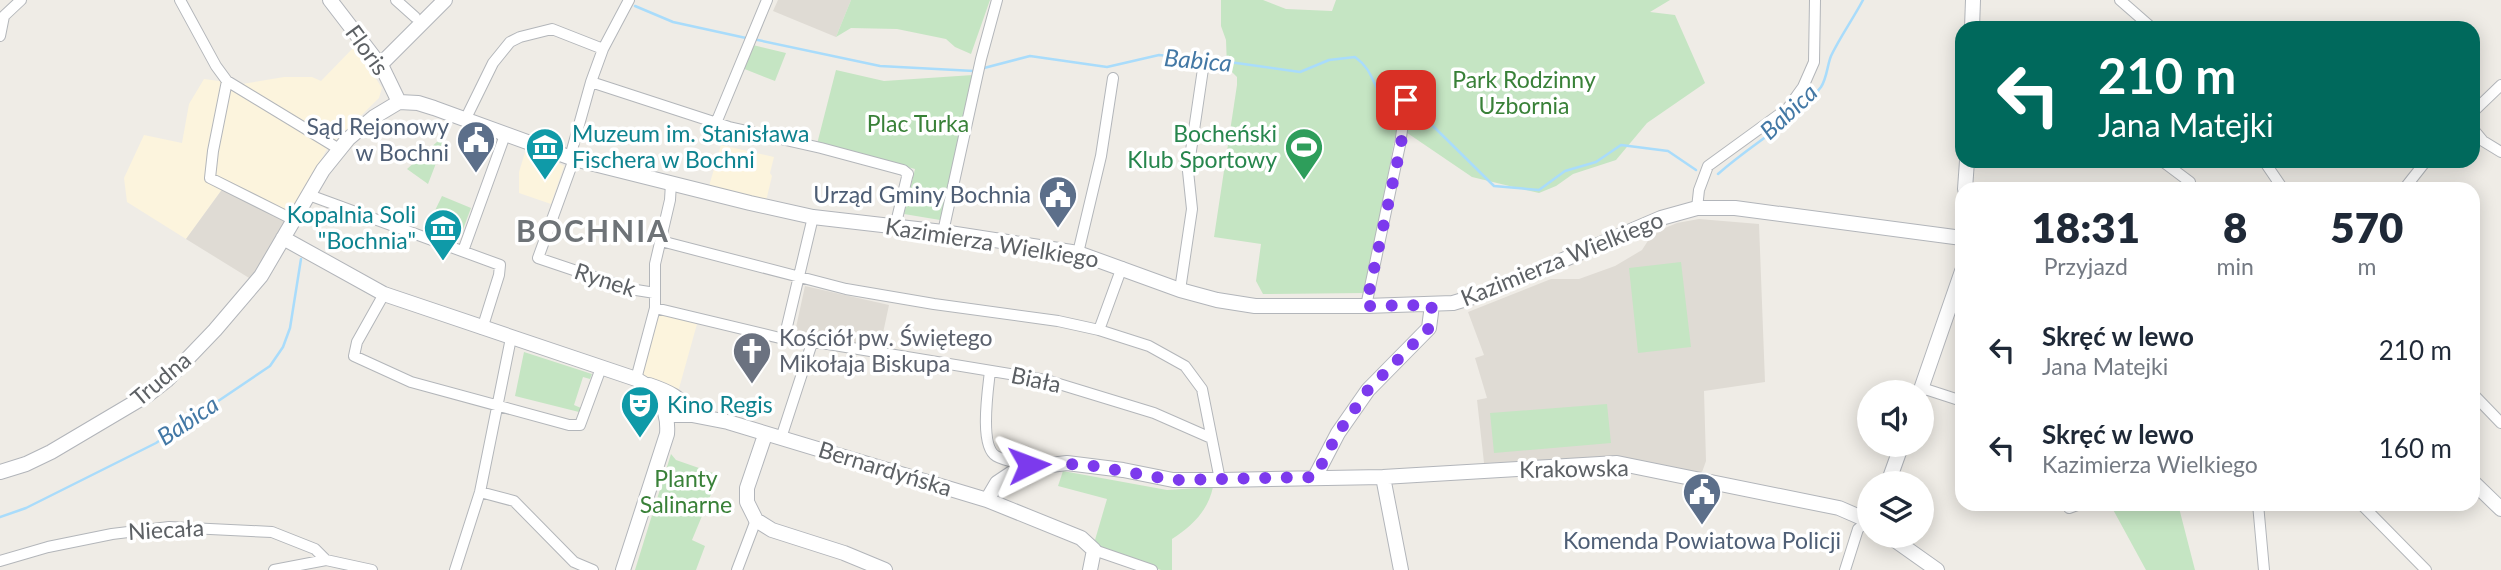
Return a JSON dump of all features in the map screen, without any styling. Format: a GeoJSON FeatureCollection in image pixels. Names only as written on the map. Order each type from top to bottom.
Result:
{"type":"FeatureCollection","features":[{"type":"Feature","properties":{"kind":"street"},"geometry":{"type":"LineString","coordinates":[[0,36],[2,14],[21,0]]}},
{"type":"Feature","properties":{"kind":"street","name":"Floris"},"geometry":{"type":"LineString","coordinates":[[330,0],[380,65],[399,103]]}},
{"type":"Feature","properties":{"kind":"street"},"geometry":{"type":"LineString","coordinates":[[396,0],[415,17]]}},
{"type":"Feature","properties":{"kind":"street"},"geometry":{"type":"LineString","coordinates":[[380,65],[446,0]]}},
{"type":"Feature","properties":{"kind":"street"},"geometry":{"type":"LineString","coordinates":[[572,158],[591,82],[603,49],[629,0]]}},
{"type":"Feature","properties":{"kind":"street"},"geometry":{"type":"LineString","coordinates":[[716,123],[767,0]]}},
{"type":"Feature","properties":{"kind":"street"},"geometry":{"type":"LineString","coordinates":[[943,232],[979,68],[997,0]]}},
{"type":"Feature","properties":{"kind":"street"},"geometry":{"type":"LineString","coordinates":[[1697,208],[1699,190],[1708,166],[1788,108],[1802,87],[1814,62],[1815,0]]}},
{"type":"Feature","properties":{"kind":"street"},"geometry":{"type":"LineString","coordinates":[[1972,21],[1973,0]]}},
{"type":"Feature","properties":{"kind":"street"},"geometry":{"type":"LineString","coordinates":[[2120,0],[2144,21]]}},
{"type":"Feature","properties":{"kind":"street"},"geometry":{"type":"LineString","coordinates":[[185,1],[216,66],[227,81],[339,149]]}},
{"type":"Feature","properties":{"kind":"street"},"geometry":{"type":"LineString","coordinates":[[465,120],[493,63],[510,42],[552,29],[603,49]]}},
{"type":"Feature","properties":{"kind":"street"},"geometry":{"type":"LineString","coordinates":[[1180,290],[1192,209],[1188,171],[1204,62]]}},
{"type":"Feature","properties":{"kind":"street"},"geometry":{"type":"LineString","coordinates":[[1078,253],[1101,156],[1113,78]]}},
{"type":"Feature","properties":{"kind":"street"},"geometry":{"type":"LineString","coordinates":[[227,81],[210,178],[294,220]]}},
{"type":"Feature","properties":{"kind":"street"},"geometry":{"type":"LineString","coordinates":[[591,82],[716,123],[778,140],[830,150],[906,172],[908,177],[895,227]]}},
{"type":"Feature","properties":{"kind":"street"},"geometry":{"type":"LineString","coordinates":[[2480,105],[2501,85]]}},
{"type":"Feature","properties":{"kind":"street"},"geometry":{"type":"LineString","coordinates":[[399,103],[418,103],[572,158],[671,183]]}},
{"type":"Feature","properties":{"kind":"street","name":"Trudna"},"geometry":{"type":"LineString","coordinates":[[0,472],[51,452],[149,394],[167,380],[261,276],[339,149],[360,128],[399,103]]}},
{"type":"Feature","properties":{"kind":"street"},"geometry":{"type":"LineString","coordinates":[[1366,306],[1392,186],[1406,103]]}},
{"type":"Feature","properties":{"kind":"street"},"geometry":{"type":"LineString","coordinates":[[463,251],[505,135]]}},
{"type":"Feature","properties":{"kind":"street"},"geometry":{"type":"LineString","coordinates":[[2480,138],[2501,152]]}},
{"type":"Feature","properties":{"kind":"street","name":"Rynek"},"geometry":{"type":"LineString","coordinates":[[572,158],[538,258],[630,289],[654,293]]}},
{"type":"Feature","properties":{"kind":"street"},"geometry":{"type":"LineString","coordinates":[[2171,168],[2190,182]]}},
{"type":"Feature","properties":{"kind":"street"},"geometry":{"type":"LineString","coordinates":[[2410,182],[2420,168]]}},
{"type":"Feature","properties":{"kind":"street","name":"Kazimierza Wielkiego"},"geometry":{"type":"LineString","coordinates":[[671,183],[813,217],[943,232],[1078,253],[1180,290],[1255,306],[1447,304],[1480,296],[1661,218],[1697,208],[1735,208],[1955,237]]}},
{"type":"Feature","properties":{"kind":"street","name":"Rynek"},"geometry":{"type":"LineString","coordinates":[[639,381],[655,308],[655,264],[670,200],[671,183]]}},
{"type":"Feature","properties":{"kind":"street"},"geometry":{"type":"LineString","coordinates":[[309,195],[500,265],[482,329]]}},
{"type":"Feature","properties":{"kind":"street"},"geometry":{"type":"LineString","coordinates":[[785,339],[813,217]]}},
{"type":"Feature","properties":{"kind":"street"},"geometry":{"type":"LineString","coordinates":[[283,239],[384,294],[672,394],[692,415]]}},
{"type":"Feature","properties":{"kind":"street"},"geometry":{"type":"LineString","coordinates":[[661,241],[798,278],[934,304],[1058,321],[1149,346],[1190,370],[1202,389],[1220,481]]}},
{"type":"Feature","properties":{"kind":"street"},"geometry":{"type":"LineString","coordinates":[[1098,330],[1122,267]]}},
{"type":"Feature","properties":{"kind":"street"},"geometry":{"type":"LineString","coordinates":[[1924,380],[1955,291]]}},
{"type":"Feature","properties":{"kind":"street"},"geometry":{"type":"LineString","coordinates":[[384,294],[357,342],[354,356],[411,382],[496,407],[569,425],[580,425],[601,368]]}},
{"type":"Feature","properties":{"kind":"street"},"geometry":{"type":"LineString","coordinates":[[1315,477],[1338,433],[1368,390],[1429,328],[1432,305]]}},
{"type":"Feature","properties":{"kind":"street","name":"Biała"},"geometry":{"type":"LineString","coordinates":[[655,308],[785,339],[1046,380],[1154,413],[1211,438]]}},
{"type":"Feature","properties":{"kind":"street"},"geometry":{"type":"LineString","coordinates":[[455,570],[480,492],[511,338]]}},
{"type":"Feature","properties":{"kind":"street"},"geometry":{"type":"LineString","coordinates":[[781,438],[812,343]]}},
{"type":"Feature","properties":{"kind":"street"},"geometry":{"type":"LineString","coordinates":[[990,371],[986,435],[989,450],[998,458],[1034,467]]}},
{"type":"Feature","properties":{"kind":"street"},"geometry":{"type":"LineString","coordinates":[[623,570],[667,434],[667,415],[655,393],[639,381]]}},
{"type":"Feature","properties":{"kind":"street"},"geometry":{"type":"LineString","coordinates":[[1934,393],[1955,399]]}},
{"type":"Feature","properties":{"kind":"street"},"geometry":{"type":"LineString","coordinates":[[2480,401],[2501,423]]}},
{"type":"Feature","properties":{"kind":"street","name":"Bernardyńska"},"geometry":{"type":"LineString","coordinates":[[667,415],[692,415],[728,422],[987,500],[1081,538],[1094,550]]}},
{"type":"Feature","properties":{"kind":"street"},"geometry":{"type":"LineString","coordinates":[[765,435],[747,488],[747,502],[756,520],[772,530],[844,553],[885,570]]}},
{"type":"Feature","properties":{"kind":"street","name":"Krakowska"},"geometry":{"type":"LineString","coordinates":[[987,500],[997,483],[1005,477],[1034,467],[1067,463],[1173,480],[1220,481],[1383,477],[1617,463],[1839,508],[1857,516]]}},
{"type":"Feature","properties":{"kind":"street"},"geometry":{"type":"LineString","coordinates":[[1383,477],[1401,570]]}},
{"type":"Feature","properties":{"kind":"street"},"geometry":{"type":"LineString","coordinates":[[2480,489],[2501,509]]}},
{"type":"Feature","properties":{"kind":"street"},"geometry":{"type":"LineString","coordinates":[[480,492],[514,501],[575,562],[593,570]]}},
{"type":"Feature","properties":{"kind":"street"},"geometry":{"type":"LineString","coordinates":[[2259,511],[2264,570]]}},
{"type":"Feature","properties":{"kind":"street"},"geometry":{"type":"LineString","coordinates":[[2368,511],[2426,570]]}},
{"type":"Feature","properties":{"kind":"street"},"geometry":{"type":"LineString","coordinates":[[737,570],[756,520]]}},
{"type":"Feature","properties":{"kind":"street","name":"Niecała"},"geometry":{"type":"LineString","coordinates":[[0,561],[56,545],[169,527],[216,527],[272,532],[315,549],[326,560]]}},
{"type":"Feature","properties":{"kind":"street"},"geometry":{"type":"LineString","coordinates":[[1844,570],[1857,531]]}},
{"type":"Feature","properties":{"kind":"street"},"geometry":{"type":"LineString","coordinates":[[1906,548],[1937,570]]}},
{"type":"Feature","properties":{"kind":"street"},"geometry":{"type":"LineString","coordinates":[[1090,570],[1094,550],[1152,570]]}},
{"type":"Feature","properties":{"kind":"street","name":"Niecała"},"geometry":{"type":"LineString","coordinates":[[274,570],[326,560],[372,570]]}},
{"type":"Feature","properties":{"kind":"shaded area"},"geometry":{"type":"Polygon","coordinates":[[[778,0],[851,0],[836,37],[773,11],[778,0]]]}},
{"type":"Feature","properties":{"kind":"shaded area"},"geometry":{"type":"Polygon","coordinates":[[[355,46],[382,88],[379,98],[327,149],[290,216],[226,184],[186,239],[127,202],[124,178],[144,135],[182,143],[189,104],[204,79],[242,84],[284,77],[312,77],[321,81],[355,46]]]}},
{"type":"Feature","properties":{"kind":"shaded area"},"geometry":{"type":"Polygon","coordinates":[[[721,145],[774,157],[766,201],[709,186],[721,145]]]}},
{"type":"Feature","properties":{"kind":"shaded area"},"geometry":{"type":"Polygon","coordinates":[[[527,146],[564,166],[551,204],[519,193],[519,172],[527,146]]]}},
{"type":"Feature","properties":{"kind":"shaded area"},"geometry":{"type":"Polygon","coordinates":[[[226,184],[290,216],[254,281],[186,239],[226,184]]]}},
{"type":"Feature","properties":{"kind":"shaded area"},"geometry":{"type":"Polygon","coordinates":[[[1699,219],[1759,224],[1765,382],[1704,391],[1706,461],[1701,475],[1596,459],[1484,463],[1477,400],[1487,398],[1475,358],[1484,355],[1468,312],[1551,279],[1579,279],[1615,266],[1642,250],[1653,233],[1677,223],[1699,219]]]}},
{"type":"Feature","properties":{"kind":"shaded area"},"geometry":{"type":"Polygon","coordinates":[[[805,286],[889,305],[880,347],[795,332],[805,286]]]}},
{"type":"Feature","properties":{"kind":"shaded area"},"geometry":{"type":"Polygon","coordinates":[[[657,311],[697,324],[678,392],[641,377],[657,311]]]}},
{"type":"Feature","properties":{"kind":"green space"},"geometry":{"type":"Polygon","coordinates":[[[851,0],[990,0],[971,54],[955,47],[946,39],[897,29],[851,28],[836,37],[851,0]]]}},
{"type":"Feature","properties":{"kind":"green space","name":"Park Rodzinny Uzbornia"},"geometry":{"type":"Polygon","coordinates":[[[1221,0],[1263,0],[1286,9],[1332,11],[1336,0],[1670,0],[1650,12],[1675,15],[1705,83],[1647,123],[1616,160],[1573,174],[1556,186],[1539,193],[1472,177],[1397,126],[1366,293],[1263,294],[1256,281],[1261,244],[1214,237],[1237,85],[1237,77],[1227,67],[1226,40],[1221,26],[1221,0]]]}},
{"type":"Feature","properties":{"kind":"green space"},"geometry":{"type":"Polygon","coordinates":[[[753,45],[786,53],[775,81],[742,68],[753,45]]]}},
{"type":"Feature","properties":{"kind":"green space","name":"Plac Turka"},"geometry":{"type":"Polygon","coordinates":[[[836,70],[884,81],[973,75],[976,79],[940,220],[904,214],[915,169],[817,144],[836,70]]]}},
{"type":"Feature","properties":{"kind":"green space"},"geometry":{"type":"Polygon","coordinates":[[[448,132],[428,184],[407,169],[448,132]]]}},
{"type":"Feature","properties":{"kind":"green space"},"geometry":{"type":"Polygon","coordinates":[[[442,196],[471,208],[459,240],[455,243],[425,231],[442,196]]]}},
{"type":"Feature","properties":{"kind":"green space"},"geometry":{"type":"Polygon","coordinates":[[[1681,262],[1691,347],[1638,353],[1629,268],[1681,262]]]}},
{"type":"Feature","properties":{"kind":"green space"},"geometry":{"type":"Polygon","coordinates":[[[524,352],[592,374],[590,379],[583,377],[574,405],[581,408],[579,412],[515,396],[524,352]]]}},
{"type":"Feature","properties":{"kind":"green space"},"geometry":{"type":"Polygon","coordinates":[[[1607,404],[1611,443],[1494,453],[1490,413],[1607,404]]]}},
{"type":"Feature","properties":{"kind":"green space","name":"Planty Salinarne"},"geometry":{"type":"Polygon","coordinates":[[[671,454],[676,460],[719,475],[692,540],[705,546],[696,570],[635,570],[671,454]]]}},
{"type":"Feature","properties":{"kind":"green space"},"geometry":{"type":"Polygon","coordinates":[[[1063,471],[1167,490],[1213,487],[1211,496],[1198,517],[1172,539],[1172,570],[1161,570],[1101,550],[1095,540],[1107,499],[1058,486],[1063,471]]]}},
{"type":"Feature","properties":{"kind":"green space"},"geometry":{"type":"Polygon","coordinates":[[[2114,511],[2180,511],[2195,570],[2146,570],[2114,511]]]}},
{"type":"Feature","properties":{"kind":"waterway","name":"Babica"},"geometry":{"type":"LineString","coordinates":[[1718,174],[1785,122],[1821,87],[1831,56],[1863,0]]}},
{"type":"Feature","properties":{"kind":"waterway","name":"Babica"},"geometry":{"type":"LineString","coordinates":[[635,6],[673,22],[746,38]]}},
{"type":"Feature","properties":{"kind":"waterway","name":"Babica"},"geometry":{"type":"LineString","coordinates":[[753,39],[880,66],[974,71]]}},
{"type":"Feature","properties":{"kind":"waterway","name":"Babica"},"geometry":{"type":"LineString","coordinates":[[984,68],[1030,56],[1107,67],[1159,55],[1201,59]]}},
{"type":"Feature","properties":{"kind":"waterway","name":"Babica"},"geometry":{"type":"LineString","coordinates":[[1208,59],[1300,72],[1329,60],[1355,57],[1368,71],[1384,98],[1401,110]]}},
{"type":"Feature","properties":{"kind":"waterway","name":"Babica"},"geometry":{"type":"LineString","coordinates":[[1407,113],[1433,126],[1494,186],[1539,190],[1565,171],[1596,162],[1621,145],[1668,151],[1696,170]]}},
{"type":"Feature","properties":{"kind":"waterway","name":"Babica"},"geometry":{"type":"LineString","coordinates":[[0,517],[26,508],[156,443],[270,366],[283,347],[290,328],[301,259]]}},
{"type":"Feature","properties":{"kind":"place","name":"Sąd Rejonowy w Bochni"},"geometry":{"type":"Point","coordinates":[476,174]}},
{"type":"Feature","properties":{"kind":"place","name":"Muzeum im. Stanisława Fischera w Bochni"},"geometry":{"type":"Point","coordinates":[545,181]}},
{"type":"Feature","properties":{"kind":"place","name":"Bocheński Klub Sportowy"},"geometry":{"type":"Point","coordinates":[1304,181]}},
{"type":"Feature","properties":{"kind":"place","name":"Urząd Gminy Bochnia"},"geometry":{"type":"Point","coordinates":[1058,229]}},
{"type":"Feature","properties":{"kind":"place","name":"Kopalnia Soli \"Bochnia\""},"geometry":{"type":"Point","coordinates":[443,262]}},
{"type":"Feature","properties":{"kind":"place","name":"Kościół pw. Świętego Mikołaja Biskupa"},"geometry":{"type":"Point","coordinates":[752,385]}},
{"type":"Feature","properties":{"kind":"place","name":"Kino Regis"},"geometry":{"type":"Point","coordinates":[640,439]}},
{"type":"Feature","properties":{"kind":"place","name":"Komenda Powiatowa Policji"},"geometry":{"type":"Point","coordinates":[1702,526]}},
{"type":"Feature","properties":{"kind":"district","name":"BOCHNIA"},"geometry":{"type":"Point","coordinates":[593,232]}},
{"type":"Feature","properties":{"kind":"route"},"geometry":{"type":"LineString","coordinates":[[1029,465],[1082,464],[1173,480],[1315,477],[1338,433],[1368,390],[1429,328],[1432,305],[1366,306],[1401,145],[1406,100]]}}]}
